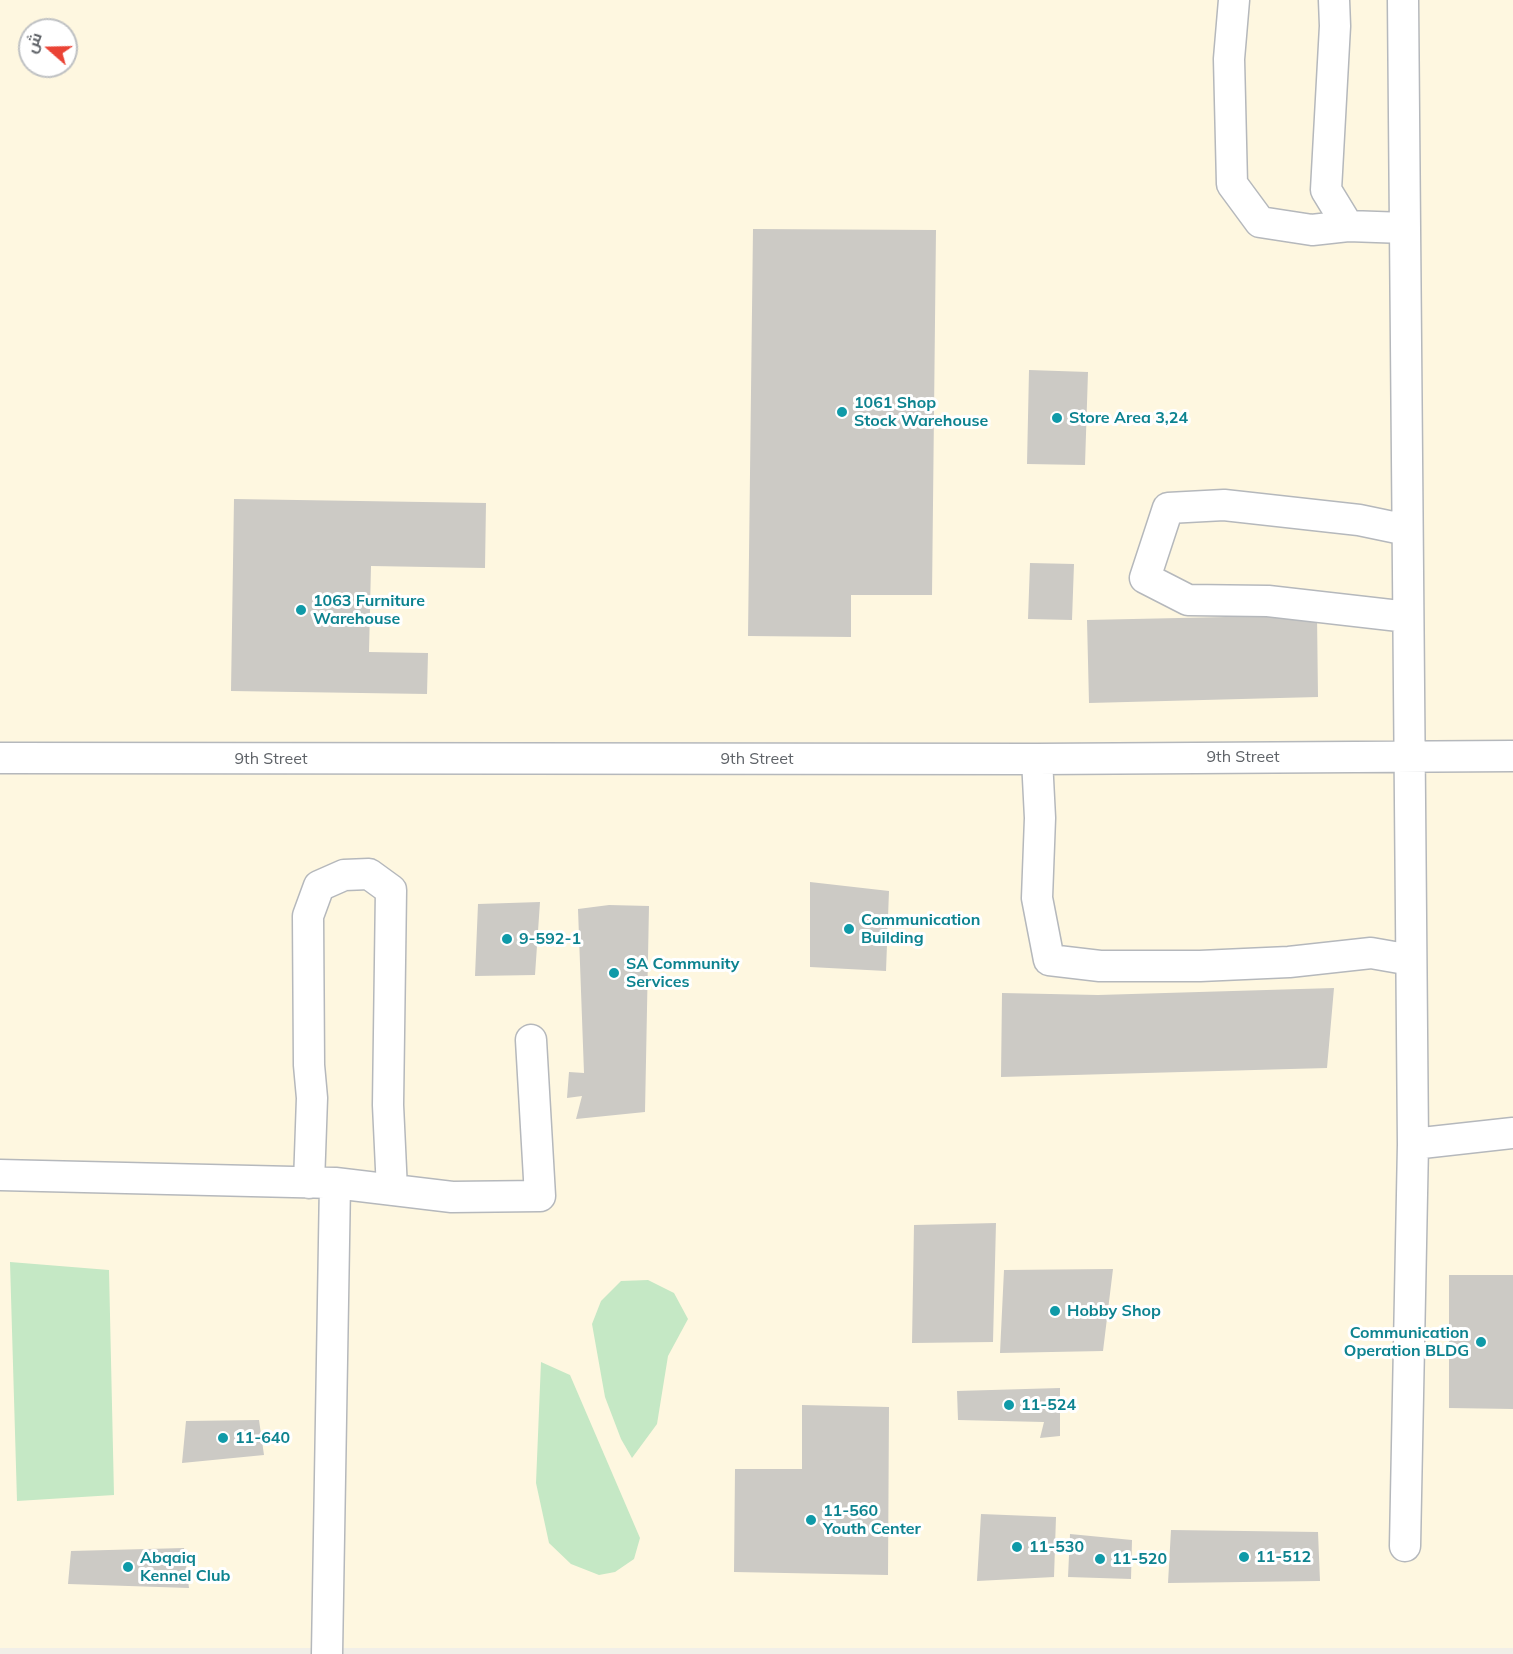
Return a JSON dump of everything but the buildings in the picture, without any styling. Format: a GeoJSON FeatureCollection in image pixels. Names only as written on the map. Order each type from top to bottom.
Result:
{"type":"FeatureCollection","features":[{"type":"Feature","properties":{"kind":"street"},"geometry":{"type":"LineString","coordinates":[[1234,0],[1228,59],[1232,184],[1260,222],[1312,230],[1347,226],[1405,228]]}},
{"type":"Feature","properties":{"kind":"street"},"geometry":{"type":"LineString","coordinates":[[1334,0],[1335,26],[1326,190],[1347,226]]}},
{"type":"Feature","properties":{"kind":"street"},"geometry":{"type":"LineString","coordinates":[[1403,0],[1413,1144],[1405,1546]]}},
{"type":"Feature","properties":{"kind":"street"},"geometry":{"type":"LineString","coordinates":[[1407,530],[1359,520],[1224,505],[1168,508],[1145,578],[1188,600],[1268,601],[1408,617]]}},
{"type":"Feature","properties":{"kind":"street","name":"9th Street"},"geometry":{"type":"LineString","coordinates":[[0,758],[1037,759],[1513,756]]}},
{"type":"Feature","properties":{"kind":"street"},"geometry":{"type":"LineString","coordinates":[[1037,759],[1040,818],[1037,898],[1049,960],[1100,966],[1200,966],[1289,962],[1371,953],[1412,960]]}},
{"type":"Feature","properties":{"kind":"street"},"geometry":{"type":"LineString","coordinates":[[327,1654],[322,1183],[309,1065],[308,916],[319,886],[344,875],[369,874],[391,890],[388,1105],[392,1190]]}},
{"type":"Feature","properties":{"kind":"street"},"geometry":{"type":"LineString","coordinates":[[0,1175],[322,1183],[452,1197],[540,1196],[531,1040]]}},
{"type":"Feature","properties":{"kind":"street"},"geometry":{"type":"LineString","coordinates":[[1413,1144],[1513,1133]]}},
{"type":"Feature","properties":{"kind":"shaded area"},"geometry":{"type":"Polygon","coordinates":[[[0,0],[1513,0],[1513,1648],[0,1648],[0,0]]]}},
{"type":"Feature","properties":{"kind":"green space"},"geometry":{"type":"Polygon","coordinates":[[[10,1262],[109,1270],[114,1495],[17,1501],[10,1262]]]}},
{"type":"Feature","properties":{"kind":"green space"},"geometry":{"type":"Polygon","coordinates":[[[648,1280],[674,1293],[688,1319],[668,1356],[657,1424],[632,1458],[621,1439],[605,1397],[592,1324],[601,1301],[621,1281],[648,1280]]]}},
{"type":"Feature","properties":{"kind":"green space"},"geometry":{"type":"Polygon","coordinates":[[[541,1362],[570,1375],[640,1538],[634,1559],[615,1572],[599,1575],[571,1564],[549,1543],[536,1483],[541,1362]]]}},
{"type":"Feature","properties":{"kind":"place","name":"1061 Shop Stock Warehouse"},"geometry":{"type":"Point","coordinates":[842,412]}},
{"type":"Feature","properties":{"kind":"place","name":"Store Area 3,24"},"geometry":{"type":"Point","coordinates":[1057,418]}},
{"type":"Feature","properties":{"kind":"place","name":"1063 Furniture Warehouse"},"geometry":{"type":"Point","coordinates":[301,610]}},
{"type":"Feature","properties":{"kind":"place","name":"Communication Building"},"geometry":{"type":"Point","coordinates":[849,929]}},
{"type":"Feature","properties":{"kind":"place","name":"9-592-1"},"geometry":{"type":"Point","coordinates":[507,939]}},
{"type":"Feature","properties":{"kind":"place","name":"SA Community Services"},"geometry":{"type":"Point","coordinates":[614,973]}},
{"type":"Feature","properties":{"kind":"place","name":"Hobby Shop"},"geometry":{"type":"Point","coordinates":[1055,1311]}},
{"type":"Feature","properties":{"kind":"place","name":"Communication Operation BLDG"},"geometry":{"type":"Point","coordinates":[1481,1342]}},
{"type":"Feature","properties":{"kind":"place","name":"11-524"},"geometry":{"type":"Point","coordinates":[1009,1405]}},
{"type":"Feature","properties":{"kind":"place","name":"11-640"},"geometry":{"type":"Point","coordinates":[223,1438]}},
{"type":"Feature","properties":{"kind":"place","name":"11-560 Youth Center"},"geometry":{"type":"Point","coordinates":[811,1520]}},
{"type":"Feature","properties":{"kind":"place","name":"11-530"},"geometry":{"type":"Point","coordinates":[1017,1547]}},
{"type":"Feature","properties":{"kind":"place","name":"11-512"},"geometry":{"type":"Point","coordinates":[1244,1557]}},
{"type":"Feature","properties":{"kind":"place","name":"11-520"},"geometry":{"type":"Point","coordinates":[1100,1559]}},
{"type":"Feature","properties":{"kind":"place","name":"Abqaiq Kennel Club"},"geometry":{"type":"Point","coordinates":[128,1567]}}]}
